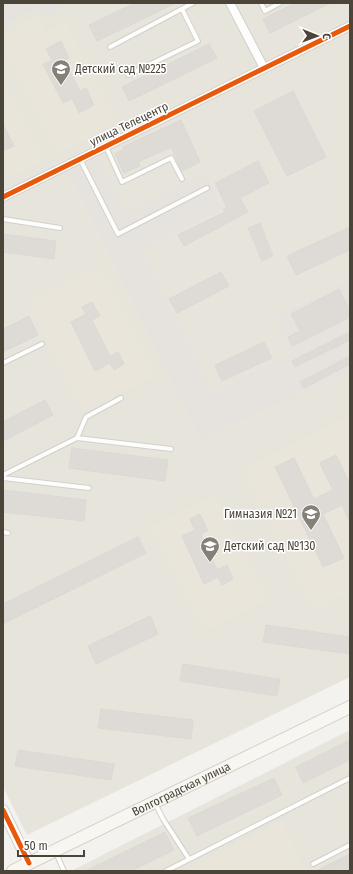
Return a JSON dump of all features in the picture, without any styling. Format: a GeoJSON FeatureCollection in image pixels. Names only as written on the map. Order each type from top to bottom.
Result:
{"type":"FeatureCollection","features":[{"type":"Feature","properties":{"kind":"main road","name":"Волгоградская улица"},"geometry":{"type":"LineString","coordinates":[[13,871],[350,707]]}},
{"type":"Feature","properties":{"kind":"street"},"geometry":{"type":"LineString","coordinates":[[230,3],[264,68]]}},
{"type":"Feature","properties":{"kind":"street","name":"улица Телецентр"},"geometry":{"type":"LineString","coordinates":[[3,197],[350,26]]}},
{"type":"Feature","properties":{"kind":"street"},"geometry":{"type":"LineString","coordinates":[[3,810],[29,863]]}},
{"type":"Feature","properties":{"kind":"lane"},"geometry":{"type":"LineString","coordinates":[[110,47],[193,3]]}},
{"type":"Feature","properties":{"kind":"lane"},"geometry":{"type":"LineString","coordinates":[[261,3],[265,10],[280,3]]}},
{"type":"Feature","properties":{"kind":"lane"},"geometry":{"type":"LineString","coordinates":[[128,75],[198,41],[182,9]]}},
{"type":"Feature","properties":{"kind":"lane"},"geometry":{"type":"LineString","coordinates":[[105,146],[122,182],[171,158],[182,179]]}},
{"type":"Feature","properties":{"kind":"lane"},"geometry":{"type":"LineString","coordinates":[[80,159],[118,234],[207,188]]}},
{"type":"Feature","properties":{"kind":"lane"},"geometry":{"type":"LineString","coordinates":[[3,219],[60,228]]}},
{"type":"Feature","properties":{"kind":"lane"},"geometry":{"type":"LineString","coordinates":[[3,363],[42,344]]}},
{"type":"Feature","properties":{"kind":"lane"},"geometry":{"type":"LineString","coordinates":[[77,438],[86,417],[122,398]]}},
{"type":"Feature","properties":{"kind":"lane"},"geometry":{"type":"LineString","coordinates":[[3,476],[77,438],[171,449]]}},
{"type":"Feature","properties":{"kind":"lane"},"geometry":{"type":"LineString","coordinates":[[3,476],[89,488]]}},
{"type":"Feature","properties":{"kind":"lane"},"geometry":{"type":"LineString","coordinates":[[3,532],[8,533]]}},
{"type":"Feature","properties":{"kind":"lane"},"geometry":{"type":"LineString","coordinates":[[166,871],[350,778]]}},
{"type":"Feature","properties":{"kind":"lane"},"geometry":{"type":"LineString","coordinates":[[155,803],[163,819],[189,859]]}},
{"type":"Feature","properties":{"kind":"lane"},"geometry":{"type":"LineString","coordinates":[[313,864],[350,845]]}},
{"type":"Feature","properties":{"kind":"lane"},"geometry":{"type":"LineString","coordinates":[[55,851],[64,871]]}},
{"type":"Feature","properties":{"kind":"shaded area"},"geometry":{"type":"Polygon","coordinates":[[[3,3],[350,3],[350,677],[27,835],[3,787],[3,3]]]}},
{"type":"Feature","properties":{"kind":"shaded area"},"geometry":{"type":"Polygon","coordinates":[[[3,3],[54,3],[58,12],[43,20],[37,8],[3,25],[3,3]]]}},
{"type":"Feature","properties":{"kind":"shaded area","name":"Детский сад №225"},"geometry":{"type":"Polygon","coordinates":[[[37,16],[45,32],[65,21],[118,122],[58,154],[3,50],[3,34],[37,16]]]}},
{"type":"Feature","properties":{"kind":"shaded area"},"geometry":{"type":"Polygon","coordinates":[[[3,81],[43,161],[3,181],[3,81]]]}},
{"type":"Feature","properties":{"kind":"shaded area"},"geometry":{"type":"Polygon","coordinates":[[[98,158],[127,214],[205,173],[223,208],[141,249],[212,393],[292,354],[276,316],[350,281],[350,370],[201,439],[69,173],[98,158]]]}},
{"type":"Feature","properties":{"kind":"shaded area"},"geometry":{"type":"Polygon","coordinates":[[[100,266],[155,376],[83,412],[28,302],[100,266]]]}},
{"type":"Feature","properties":{"kind":"shaded area","name":"Гимназия №21"},"geometry":{"type":"Polygon","coordinates":[[[350,416],[350,592],[313,611],[242,470],[350,416]]]}},
{"type":"Feature","properties":{"kind":"shaded area","name":"Детский сад №130"},"geometry":{"type":"Polygon","coordinates":[[[215,495],[268,599],[205,631],[152,527],[215,495]]]}},
{"type":"Feature","properties":{"kind":"shaded area"},"geometry":{"type":"Polygon","coordinates":[[[350,730],[350,871],[71,871],[350,730]]]}},
{"type":"Feature","properties":{"kind":"shaded area"},"geometry":{"type":"Polygon","coordinates":[[[282,822],[305,871],[181,871],[282,822]]]}},
{"type":"Feature","properties":{"kind":"building"},"geometry":{"type":"Polygon","coordinates":[[[135,3],[176,3],[97,41],[89,25],[135,3]]]}},
{"type":"Feature","properties":{"kind":"building"},"geometry":{"type":"Polygon","coordinates":[[[295,3],[330,3],[270,33],[263,19],[295,3]]]}},
{"type":"Feature","properties":{"kind":"building"},"geometry":{"type":"Polygon","coordinates":[[[61,41],[69,58],[64,60],[80,91],[86,88],[94,105],[79,113],[72,99],[63,103],[43,64],[52,60],[46,49],[61,41]]]}},
{"type":"Feature","properties":{"kind":"building"},"geometry":{"type":"Polygon","coordinates":[[[209,44],[217,58],[129,101],[122,87],[209,44]]]}},
{"type":"Feature","properties":{"kind":"building"},"geometry":{"type":"Polygon","coordinates":[[[293,91],[326,157],[287,176],[254,111],[293,91]]]}},
{"type":"Feature","properties":{"kind":"building"},"geometry":{"type":"Polygon","coordinates":[[[181,120],[200,162],[182,171],[171,147],[138,162],[140,166],[124,173],[115,154],[124,149],[123,147],[181,120]]]}},
{"type":"Feature","properties":{"kind":"building"},"geometry":{"type":"Polygon","coordinates":[[[3,124],[14,146],[3,151],[3,124]]]}},
{"type":"Feature","properties":{"kind":"building"},"geometry":{"type":"Polygon","coordinates":[[[258,161],[269,183],[240,198],[248,212],[184,246],[178,235],[225,212],[223,210],[227,208],[215,183],[258,161]]]}},
{"type":"Feature","properties":{"kind":"building"},"geometry":{"type":"Polygon","coordinates":[[[260,223],[273,256],[262,261],[248,228],[260,223]]]}},
{"type":"Feature","properties":{"kind":"building"},"geometry":{"type":"Polygon","coordinates":[[[350,227],[350,250],[296,275],[287,256],[350,227]]]}},
{"type":"Feature","properties":{"kind":"building"},"geometry":{"type":"Polygon","coordinates":[[[3,234],[56,241],[54,259],[3,252],[3,234]]]}},
{"type":"Feature","properties":{"kind":"building"},"geometry":{"type":"Polygon","coordinates":[[[221,272],[229,286],[177,313],[169,299],[221,272]]]}},
{"type":"Feature","properties":{"kind":"building"},"geometry":{"type":"Polygon","coordinates":[[[339,289],[348,307],[350,306],[350,317],[292,346],[288,337],[300,331],[291,314],[339,289]]]}},
{"type":"Feature","properties":{"kind":"building"},"geometry":{"type":"Polygon","coordinates":[[[92,302],[100,316],[92,320],[110,356],[118,352],[124,364],[114,370],[110,363],[95,371],[71,322],[86,314],[82,307],[92,302]]]}},
{"type":"Feature","properties":{"kind":"building"},"geometry":{"type":"Polygon","coordinates":[[[29,316],[38,335],[3,352],[3,329],[29,316]]]}},
{"type":"Feature","properties":{"kind":"building"},"geometry":{"type":"Polygon","coordinates":[[[350,332],[350,340],[295,367],[292,361],[350,332]]]}},
{"type":"Feature","properties":{"kind":"building"},"geometry":{"type":"Polygon","coordinates":[[[264,342],[272,358],[222,381],[215,365],[264,342]]]}},
{"type":"Feature","properties":{"kind":"building"},"geometry":{"type":"Polygon","coordinates":[[[350,356],[350,364],[304,388],[300,382],[350,356]]]}},
{"type":"Feature","properties":{"kind":"building"},"geometry":{"type":"Polygon","coordinates":[[[45,400],[53,415],[3,441],[3,422],[45,400]]]}},
{"type":"Feature","properties":{"kind":"building"},"geometry":{"type":"Polygon","coordinates":[[[72,448],[168,460],[165,481],[69,468],[72,448]]]}},
{"type":"Feature","properties":{"kind":"building"},"geometry":{"type":"Polygon","coordinates":[[[336,455],[350,484],[350,523],[342,505],[323,514],[344,558],[323,567],[275,467],[294,458],[314,499],[333,490],[320,463],[336,455]]]}},
{"type":"Feature","properties":{"kind":"building"},"geometry":{"type":"Polygon","coordinates":[[[3,490],[86,500],[84,521],[3,512],[3,490]]]}},
{"type":"Feature","properties":{"kind":"building"},"geometry":{"type":"Polygon","coordinates":[[[200,514],[208,531],[201,534],[217,570],[227,565],[233,579],[222,585],[218,577],[204,584],[182,536],[195,530],[190,519],[200,514]]]}},
{"type":"Feature","properties":{"kind":"building"},"geometry":{"type":"Polygon","coordinates":[[[138,537],[146,553],[3,624],[3,604],[138,537]]]}},
{"type":"Feature","properties":{"kind":"building"},"geometry":{"type":"Polygon","coordinates":[[[150,616],[158,634],[96,664],[88,646],[150,616]]]}},
{"type":"Feature","properties":{"kind":"building"},"geometry":{"type":"Polygon","coordinates":[[[266,625],[350,637],[350,654],[263,642],[266,625]]]}},
{"type":"Feature","properties":{"kind":"building"},"geometry":{"type":"Polygon","coordinates":[[[183,664],[280,679],[277,696],[180,681],[183,664]]]}},
{"type":"Feature","properties":{"kind":"building"},"geometry":{"type":"Polygon","coordinates":[[[101,709],[193,720],[191,739],[98,728],[101,709]]]}},
{"type":"Feature","properties":{"kind":"building"},"geometry":{"type":"Polygon","coordinates":[[[350,740],[350,760],[303,783],[296,767],[350,740]]]}},
{"type":"Feature","properties":{"kind":"building"},"geometry":{"type":"Polygon","coordinates":[[[18,750],[114,764],[111,780],[15,766],[18,750]]]}},
{"type":"Feature","properties":{"kind":"building"},"geometry":{"type":"Polygon","coordinates":[[[274,778],[282,795],[197,836],[188,818],[274,778]]]}},
{"type":"Feature","properties":{"kind":"building"},"geometry":{"type":"Polygon","coordinates":[[[165,832],[174,850],[131,871],[86,871],[165,832]]]}},
{"type":"Feature","properties":{"kind":"building"},"geometry":{"type":"Polygon","coordinates":[[[350,854],[350,871],[316,871],[350,854]]]}},
{"type":"Feature","properties":{"kind":"cycle path"},"geometry":{"type":"LineString","coordinates":[[3,197],[350,26]]}},
{"type":"Feature","properties":{"kind":"cycle path"},"geometry":{"type":"LineString","coordinates":[[3,810],[29,863]]}},
{"type":"Feature","properties":{"kind":"place","name":"Детский сад №225"},"geometry":{"type":"Point","coordinates":[61,86]}},
{"type":"Feature","properties":{"kind":"place","name":"Гимназия №21"},"geometry":{"type":"Point","coordinates":[311,531]}},
{"type":"Feature","properties":{"kind":"place","name":"Детский сад №130"},"geometry":{"type":"Point","coordinates":[210,563]}}]}
